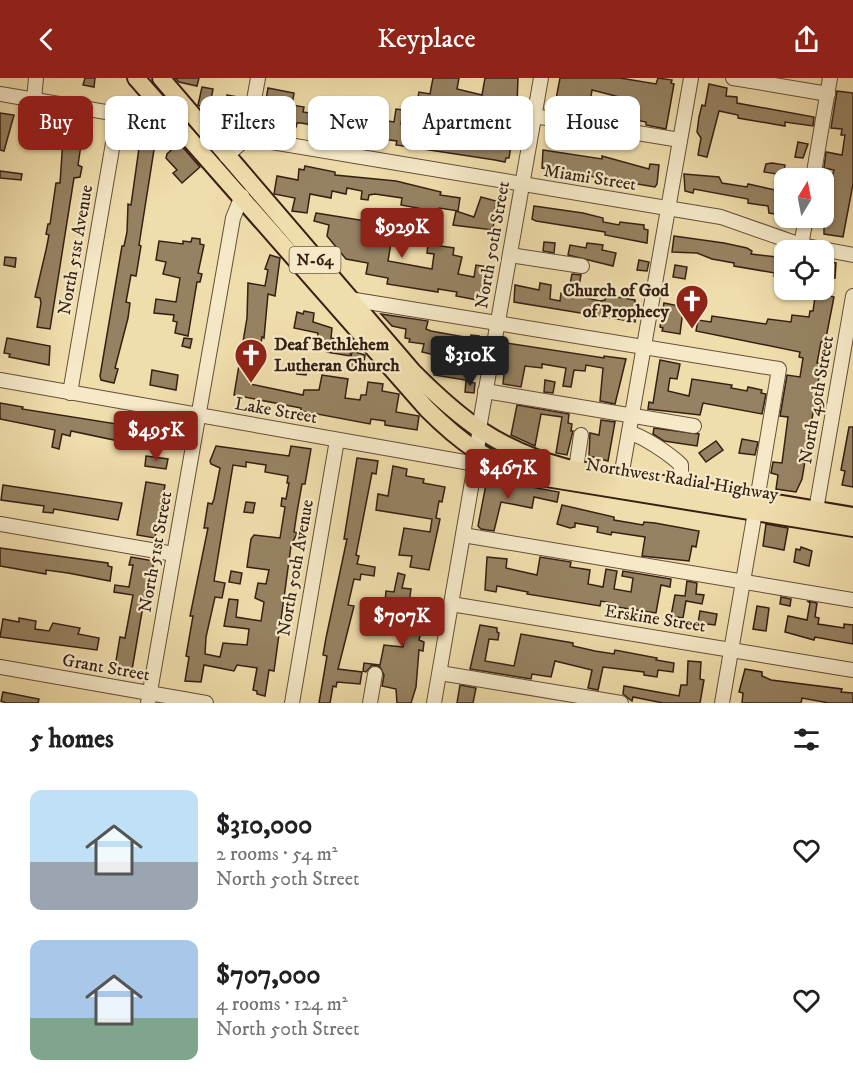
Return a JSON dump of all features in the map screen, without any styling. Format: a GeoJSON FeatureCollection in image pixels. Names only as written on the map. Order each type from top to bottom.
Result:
{"type":"FeatureCollection","features":[{"type":"Feature","properties":{"kind":"main road","name":"Northwest Radial Highway"},"geometry":{"type":"LineString","coordinates":[[136,78],[152,96]]}},
{"type":"Feature","properties":{"kind":"main road","name":"Northwest Radial Highway"},"geometry":{"type":"LineString","coordinates":[[161,78],[413,372],[479,431],[527,456],[576,470],[681,487],[853,528]]}},
{"type":"Feature","properties":{"kind":"main road","name":"Northwest Radial Highway"},"geometry":{"type":"LineString","coordinates":[[188,137],[427,409],[477,459],[534,476],[756,506],[816,510],[853,516]]}},
{"type":"Feature","properties":{"kind":"street"},"geometry":{"type":"LineString","coordinates":[[34,96],[36,78]]}},
{"type":"Feature","properties":{"kind":"street"},"geometry":{"type":"LineString","coordinates":[[255,96],[258,78]]}},
{"type":"Feature","properties":{"kind":"street","name":"North 50th Street"},"geometry":{"type":"LineString","coordinates":[[434,703],[477,459],[485,391],[541,78]]}},
{"type":"Feature","properties":{"kind":"street"},"geometry":{"type":"LineString","coordinates":[[621,477],[691,78]]}},
{"type":"Feature","properties":{"kind":"street"},"geometry":{"type":"LineString","coordinates":[[733,78],[828,94]]}},
{"type":"Feature","properties":{"kind":"street"},"geometry":{"type":"LineString","coordinates":[[815,168],[831,78]]}},
{"type":"Feature","properties":{"kind":"street"},"geometry":{"type":"LineString","coordinates":[[0,94],[18,97]]}},
{"type":"Feature","properties":{"kind":"street"},"geometry":{"type":"LineString","coordinates":[[534,116],[680,141]]}},
{"type":"Feature","properties":{"kind":"street","name":"Miami Street"},"geometry":{"type":"LineString","coordinates":[[296,147],[737,220],[788,240]]}},
{"type":"Feature","properties":{"kind":"street","name":"North 51st Avenue"},"geometry":{"type":"LineString","coordinates":[[70,393],[112,150]]}},
{"type":"Feature","properties":{"kind":"street"},"geometry":{"type":"LineString","coordinates":[[226,156],[233,150]]}},
{"type":"Feature","properties":{"kind":"street","name":"North 51st Street"},"geometry":{"type":"LineString","coordinates":[[149,698],[233,218],[242,196]]}},
{"type":"Feature","properties":{"kind":"street","name":"Miami Street"},"geometry":{"type":"LineString","coordinates":[[834,251],[853,255]]}},
{"type":"Feature","properties":{"kind":"street"},"geometry":{"type":"LineString","coordinates":[[510,255],[582,267]]}},
{"type":"Feature","properties":{"kind":"street","name":"North 49th Street"},"geometry":{"type":"LineString","coordinates":[[816,510],[853,296]]}},
{"type":"Feature","properties":{"kind":"street"},"geometry":{"type":"LineString","coordinates":[[349,299],[779,369],[722,703]]}},
{"type":"Feature","properties":{"kind":"street","name":"Lake Street"},"geometry":{"type":"LineString","coordinates":[[0,380],[337,440],[477,459]]}},
{"type":"Feature","properties":{"kind":"street"},"geometry":{"type":"LineString","coordinates":[[485,391],[694,426]]}},
{"type":"Feature","properties":{"kind":"street"},"geometry":{"type":"LineString","coordinates":[[647,438],[651,428],[664,420]]}},
{"type":"Feature","properties":{"kind":"street"},"geometry":{"type":"LineString","coordinates":[[628,433],[647,438],[658,450],[681,465],[681,487]]}},
{"type":"Feature","properties":{"kind":"street"},"geometry":{"type":"LineString","coordinates":[[576,470],[581,435]]}},
{"type":"Feature","properties":{"kind":"street","name":"North 50th Avenue"},"geometry":{"type":"LineString","coordinates":[[292,703],[337,440]]}},
{"type":"Feature","properties":{"kind":"street"},"geometry":{"type":"LineString","coordinates":[[0,524],[174,554]]}},
{"type":"Feature","properties":{"kind":"street"},"geometry":{"type":"LineString","coordinates":[[463,535],[853,600]]}},
{"type":"Feature","properties":{"kind":"street","name":"Erskine Street"},"geometry":{"type":"LineString","coordinates":[[452,604],[853,670]]}},
{"type":"Feature","properties":{"kind":"street","name":"Grant Street"},"geometry":{"type":"LineString","coordinates":[[0,667],[149,698],[206,703]]}},
{"type":"Feature","properties":{"kind":"street"},"geometry":{"type":"LineString","coordinates":[[440,673],[621,703]]}},
{"type":"Feature","properties":{"kind":"street"},"geometry":{"type":"LineString","coordinates":[[369,703],[375,674]]}},
{"type":"Feature","properties":{"kind":"building"},"geometry":{"type":"Polygon","coordinates":[[[85,78],[95,78],[94,87],[83,85],[85,78]]]}},
{"type":"Feature","properties":{"kind":"building"},"geometry":{"type":"Polygon","coordinates":[[[175,78],[199,78],[197,86],[179,82],[175,78]]]}},
{"type":"Feature","properties":{"kind":"building"},"geometry":{"type":"Polygon","coordinates":[[[433,78],[459,78],[457,89],[482,95],[485,78],[518,78],[517,96],[418,96],[419,92],[430,94],[433,78]]]}},
{"type":"Feature","properties":{"kind":"building"},"geometry":{"type":"Polygon","coordinates":[[[560,78],[620,78],[656,84],[658,78],[672,80],[671,83],[674,84],[666,129],[646,125],[646,122],[640,121],[640,96],[615,96],[592,90],[591,96],[557,96],[560,78]]]}},
{"type":"Feature","properties":{"kind":"building"},"geometry":{"type":"Polygon","coordinates":[[[709,84],[727,88],[726,96],[737,97],[737,103],[814,117],[813,126],[785,122],[785,126],[738,118],[738,115],[719,111],[707,157],[698,155],[701,138],[697,132],[699,117],[702,105],[705,106],[709,84]]]}},
{"type":"Feature","properties":{"kind":"building"},"geometry":{"type":"Polygon","coordinates":[[[202,87],[213,89],[212,96],[200,96],[202,87]]]}},
{"type":"Feature","properties":{"kind":"building"},"geometry":{"type":"Polygon","coordinates":[[[268,88],[294,93],[294,96],[267,96],[268,88]]]}},
{"type":"Feature","properties":{"kind":"building"},"geometry":{"type":"Polygon","coordinates":[[[837,91],[853,93],[853,184],[843,237],[824,234],[824,228],[834,228],[834,168],[824,168],[826,152],[842,155],[845,135],[841,135],[842,129],[831,128],[837,91]]]}},
{"type":"Feature","properties":{"kind":"building"},"geometry":{"type":"Polygon","coordinates":[[[296,106],[304,107],[303,112],[308,113],[308,124],[297,123],[296,127],[296,106]]]}},
{"type":"Feature","properties":{"kind":"building"},"geometry":{"type":"Polygon","coordinates":[[[396,109],[401,110],[401,146],[396,145],[397,141],[389,140],[389,121],[394,122],[396,109]]]}},
{"type":"Feature","properties":{"kind":"building"},"geometry":{"type":"Polygon","coordinates":[[[0,113],[14,115],[4,151],[0,150],[0,113]]]}},
{"type":"Feature","properties":{"kind":"building"},"geometry":{"type":"Polygon","coordinates":[[[798,142],[808,144],[803,158],[795,157],[798,142]]]}},
{"type":"Feature","properties":{"kind":"building"},"geometry":{"type":"Polygon","coordinates":[[[62,150],[80,150],[78,165],[82,167],[80,177],[74,178],[50,329],[37,327],[41,303],[40,298],[35,297],[49,235],[46,234],[48,224],[50,224],[56,183],[60,183],[62,150]]]}},
{"type":"Feature","properties":{"kind":"building"},"geometry":{"type":"Polygon","coordinates":[[[139,150],[154,150],[136,276],[131,275],[126,302],[130,303],[128,318],[115,368],[118,369],[114,383],[101,380],[100,376],[122,246],[124,246],[127,232],[128,204],[131,205],[139,150]]]}},
{"type":"Feature","properties":{"kind":"building"},"geometry":{"type":"Polygon","coordinates":[[[171,150],[185,150],[200,167],[182,183],[173,173],[177,170],[166,158],[171,150]]]}},
{"type":"Feature","properties":{"kind":"building"},"geometry":{"type":"Polygon","coordinates":[[[428,150],[510,150],[509,158],[506,158],[505,162],[428,150]]]}},
{"type":"Feature","properties":{"kind":"building"},"geometry":{"type":"Polygon","coordinates":[[[543,150],[602,159],[602,156],[649,169],[650,164],[659,165],[657,184],[655,187],[542,168],[543,150]]]}},
{"type":"Feature","properties":{"kind":"building"},"geometry":{"type":"Polygon","coordinates":[[[766,164],[785,165],[784,168],[774,168],[774,174],[764,172],[766,164]]]}},
{"type":"Feature","properties":{"kind":"building"},"geometry":{"type":"Polygon","coordinates":[[[305,166],[335,172],[335,175],[396,181],[441,192],[440,195],[460,198],[458,211],[439,208],[437,213],[431,212],[427,228],[430,228],[429,239],[415,238],[423,209],[401,205],[402,198],[375,194],[369,195],[368,200],[361,199],[362,191],[347,188],[346,194],[332,191],[331,198],[310,194],[307,213],[292,211],[295,198],[274,194],[277,176],[298,180],[299,169],[304,170],[305,166]]]}},
{"type":"Feature","properties":{"kind":"building"},"geometry":{"type":"Polygon","coordinates":[[[0,171],[22,174],[21,180],[0,178],[0,171]]]}},
{"type":"Feature","properties":{"kind":"building"},"geometry":{"type":"Polygon","coordinates":[[[684,174],[719,177],[722,183],[747,187],[748,184],[774,190],[774,214],[769,213],[768,206],[748,203],[748,199],[694,189],[693,193],[685,191],[684,174]]]}},
{"type":"Feature","properties":{"kind":"building"},"geometry":{"type":"Polygon","coordinates":[[[481,197],[496,201],[493,230],[453,225],[456,211],[474,217],[481,197]]]}},
{"type":"Feature","properties":{"kind":"building"},"geometry":{"type":"Polygon","coordinates":[[[534,206],[583,213],[603,218],[603,222],[619,225],[620,222],[644,225],[644,229],[648,230],[647,243],[605,235],[605,232],[536,221],[532,219],[534,206]]]}},
{"type":"Feature","properties":{"kind":"building"},"geometry":{"type":"Polygon","coordinates":[[[316,213],[385,224],[383,236],[392,237],[388,261],[432,269],[434,254],[427,253],[428,244],[454,248],[453,255],[462,257],[458,274],[474,277],[476,265],[489,267],[483,301],[456,296],[457,292],[438,289],[438,292],[387,284],[388,278],[366,274],[368,263],[346,259],[327,236],[329,225],[314,221],[316,213]]]}},
{"type":"Feature","properties":{"kind":"building"},"geometry":{"type":"Polygon","coordinates":[[[674,236],[724,243],[747,248],[752,251],[751,254],[774,257],[774,273],[734,266],[734,263],[712,259],[697,253],[672,252],[674,236]]]}},
{"type":"Feature","properties":{"kind":"building"},"geometry":{"type":"Polygon","coordinates":[[[192,238],[200,239],[200,244],[204,245],[198,273],[202,274],[200,282],[197,282],[188,336],[175,333],[177,322],[173,321],[174,315],[154,313],[156,299],[176,302],[180,278],[163,274],[166,262],[156,260],[159,241],[183,244],[183,241],[191,242],[192,238]]]}},
{"type":"Feature","properties":{"kind":"building"},"geometry":{"type":"Polygon","coordinates":[[[544,242],[555,243],[554,253],[543,251],[544,242]]]}},
{"type":"Feature","properties":{"kind":"building"},"geometry":{"type":"Polygon","coordinates":[[[587,243],[603,245],[602,250],[616,253],[613,266],[568,255],[570,245],[586,248],[587,243]]]}},
{"type":"Feature","properties":{"kind":"building"},"geometry":{"type":"Polygon","coordinates":[[[270,255],[280,258],[275,296],[268,294],[264,338],[262,337],[258,363],[253,363],[250,384],[303,395],[304,390],[319,390],[322,375],[348,379],[345,398],[360,400],[361,395],[366,395],[368,382],[383,384],[382,391],[399,394],[396,412],[419,416],[417,430],[385,425],[385,421],[371,419],[370,424],[301,411],[301,408],[234,395],[247,318],[248,283],[265,286],[268,270],[265,269],[270,255]]]}},
{"type":"Feature","properties":{"kind":"building"},"geometry":{"type":"Polygon","coordinates":[[[5,257],[16,258],[15,267],[4,265],[5,257]]]}},
{"type":"Feature","properties":{"kind":"building"},"geometry":{"type":"Polygon","coordinates":[[[639,260],[649,262],[647,271],[637,270],[639,260]]]}},
{"type":"Feature","properties":{"kind":"building"},"geometry":{"type":"Polygon","coordinates":[[[834,263],[836,263],[834,278],[834,263]]]}},
{"type":"Feature","properties":{"kind":"building"},"geometry":{"type":"Polygon","coordinates":[[[675,265],[687,267],[685,279],[673,277],[675,265]]]}},
{"type":"Feature","properties":{"kind":"building"},"geometry":{"type":"Polygon","coordinates":[[[572,274],[581,275],[577,296],[600,301],[605,300],[606,295],[635,300],[635,311],[637,311],[635,322],[514,302],[515,285],[539,290],[540,283],[551,285],[550,299],[560,301],[561,293],[568,294],[572,274]]]}},
{"type":"Feature","properties":{"kind":"building"},"geometry":{"type":"Polygon","coordinates":[[[815,300],[833,300],[825,343],[821,342],[817,363],[821,364],[802,479],[796,492],[776,489],[778,475],[771,473],[773,462],[782,463],[788,417],[780,416],[787,375],[800,377],[803,358],[799,357],[800,352],[696,331],[698,320],[711,322],[712,316],[766,324],[768,319],[791,322],[792,315],[809,317],[810,311],[813,311],[815,300]]]}},
{"type":"Feature","properties":{"kind":"building"},"geometry":{"type":"Polygon","coordinates":[[[664,303],[679,306],[678,309],[683,310],[680,334],[662,331],[663,328],[660,327],[664,303]]]}},
{"type":"Feature","properties":{"kind":"building"},"geometry":{"type":"Polygon","coordinates":[[[304,311],[314,313],[313,322],[332,328],[331,338],[352,342],[350,356],[327,352],[327,348],[316,346],[318,333],[294,328],[297,312],[303,314],[304,311]]]}},
{"type":"Feature","properties":{"kind":"building"},"geometry":{"type":"Polygon","coordinates":[[[381,314],[428,321],[426,329],[431,331],[470,338],[471,335],[479,336],[471,381],[434,375],[436,360],[458,364],[461,350],[436,345],[435,355],[422,352],[424,344],[409,342],[410,339],[405,338],[406,329],[392,326],[381,314]]]}},
{"type":"Feature","properties":{"kind":"building"},"geometry":{"type":"Polygon","coordinates":[[[7,338],[50,346],[49,365],[9,357],[10,354],[4,353],[7,338]]]}},
{"type":"Feature","properties":{"kind":"building"},"geometry":{"type":"Polygon","coordinates":[[[184,338],[192,339],[190,348],[182,346],[184,338]]]}},
{"type":"Feature","properties":{"kind":"building"},"geometry":{"type":"Polygon","coordinates":[[[507,343],[604,358],[604,356],[626,359],[615,404],[600,401],[603,368],[586,365],[585,371],[574,370],[571,387],[563,386],[566,368],[542,364],[542,368],[525,366],[521,387],[503,384],[507,343]]]}},
{"type":"Feature","properties":{"kind":"building"},"geometry":{"type":"Polygon","coordinates":[[[352,351],[365,355],[363,371],[349,369],[352,351]]]}},
{"type":"Feature","properties":{"kind":"building"},"geometry":{"type":"Polygon","coordinates":[[[660,360],[680,364],[677,379],[670,378],[668,391],[689,396],[692,379],[732,385],[731,388],[747,391],[748,387],[762,390],[761,393],[766,394],[762,414],[703,403],[700,415],[648,409],[649,402],[653,403],[660,360]]]}},
{"type":"Feature","properties":{"kind":"building"},"geometry":{"type":"Polygon","coordinates":[[[299,365],[308,367],[306,375],[297,374],[299,365]]]}},
{"type":"Feature","properties":{"kind":"building"},"geometry":{"type":"Polygon","coordinates":[[[152,370],[178,375],[176,390],[150,385],[152,370]]]}},
{"type":"Feature","properties":{"kind":"building"},"geometry":{"type":"Polygon","coordinates":[[[545,380],[555,382],[553,393],[544,392],[545,380]]]}},
{"type":"Feature","properties":{"kind":"building"},"geometry":{"type":"Polygon","coordinates":[[[466,381],[475,383],[474,393],[465,392],[466,381]]]}},
{"type":"Feature","properties":{"kind":"building"},"geometry":{"type":"Polygon","coordinates":[[[0,403],[23,407],[22,409],[136,427],[133,444],[71,431],[70,436],[62,434],[59,449],[52,447],[55,430],[0,419],[0,403]]]}},
{"type":"Feature","properties":{"kind":"building"},"geometry":{"type":"Polygon","coordinates":[[[517,405],[569,414],[568,423],[572,424],[571,431],[573,431],[567,455],[556,453],[562,417],[541,414],[535,446],[511,435],[517,405]]]}},
{"type":"Feature","properties":{"kind":"building"},"geometry":{"type":"Polygon","coordinates":[[[601,420],[615,422],[608,461],[589,456],[590,433],[599,435],[601,420]]]}},
{"type":"Feature","properties":{"kind":"building"},"geometry":{"type":"Polygon","coordinates":[[[156,426],[170,428],[170,443],[154,440],[156,426]]]}},
{"type":"Feature","properties":{"kind":"building"},"geometry":{"type":"Polygon","coordinates":[[[849,427],[853,427],[853,487],[842,485],[845,471],[841,470],[849,427]]]}},
{"type":"Feature","properties":{"kind":"building"},"geometry":{"type":"Polygon","coordinates":[[[654,428],[699,434],[697,446],[664,441],[653,434],[654,428]]]}},
{"type":"Feature","properties":{"kind":"building"},"geometry":{"type":"Polygon","coordinates":[[[742,439],[758,442],[755,455],[739,453],[742,439]]]}},
{"type":"Feature","properties":{"kind":"building"},"geometry":{"type":"Polygon","coordinates":[[[716,441],[723,450],[706,462],[699,453],[716,441]]]}},
{"type":"Feature","properties":{"kind":"building"},"geometry":{"type":"Polygon","coordinates":[[[216,446],[289,456],[291,446],[311,449],[297,512],[294,532],[297,533],[291,546],[274,671],[269,670],[265,696],[253,690],[257,668],[237,665],[234,671],[204,665],[201,682],[185,681],[189,657],[186,656],[193,616],[190,616],[208,528],[204,528],[208,503],[212,504],[214,499],[220,468],[211,464],[216,446]],[[246,462],[246,467],[233,465],[214,581],[225,583],[222,598],[215,597],[206,637],[205,654],[220,657],[223,643],[247,645],[249,629],[224,626],[229,599],[238,600],[236,617],[261,621],[264,602],[255,598],[258,583],[266,584],[269,570],[247,567],[251,539],[254,535],[280,538],[285,507],[281,506],[282,498],[286,499],[289,483],[287,483],[288,476],[265,472],[266,465],[246,462]]]}},
{"type":"Feature","properties":{"kind":"building"},"geometry":{"type":"Polygon","coordinates":[[[146,456],[168,459],[166,469],[145,466],[146,456]]]}},
{"type":"Feature","properties":{"kind":"building"},"geometry":{"type":"Polygon","coordinates":[[[357,458],[378,461],[376,474],[372,473],[356,555],[359,556],[357,564],[375,567],[374,576],[361,574],[360,580],[354,579],[348,605],[354,606],[338,669],[362,672],[360,684],[337,682],[336,687],[333,686],[330,703],[319,703],[327,656],[323,655],[347,539],[344,539],[357,458]]]}},
{"type":"Feature","properties":{"kind":"building"},"geometry":{"type":"Polygon","coordinates":[[[393,466],[407,469],[406,476],[424,479],[423,483],[445,487],[442,502],[439,501],[436,518],[440,519],[429,570],[410,567],[412,556],[399,555],[404,528],[430,532],[432,519],[376,510],[378,494],[388,496],[393,466]]]}},
{"type":"Feature","properties":{"kind":"building"},"geometry":{"type":"Polygon","coordinates":[[[487,479],[559,492],[557,502],[534,497],[532,508],[501,502],[494,531],[481,529],[478,526],[487,479]]]}},
{"type":"Feature","properties":{"kind":"building"},"geometry":{"type":"Polygon","coordinates":[[[146,482],[165,485],[155,538],[137,535],[146,482]]]}},
{"type":"Feature","properties":{"kind":"building"},"geometry":{"type":"Polygon","coordinates":[[[3,485],[122,503],[118,520],[54,509],[53,513],[43,512],[44,506],[1,500],[3,485]]]}},
{"type":"Feature","properties":{"kind":"building"},"geometry":{"type":"Polygon","coordinates":[[[246,502],[255,503],[253,513],[244,512],[246,502]]]}},
{"type":"Feature","properties":{"kind":"building"},"geometry":{"type":"Polygon","coordinates":[[[562,505],[614,517],[614,520],[643,525],[644,522],[655,523],[699,531],[696,547],[692,546],[689,561],[642,556],[645,537],[612,532],[611,535],[597,532],[598,527],[575,523],[575,527],[570,528],[557,524],[562,505]]]}},
{"type":"Feature","properties":{"kind":"building"},"geometry":{"type":"Polygon","coordinates":[[[766,524],[788,528],[784,550],[763,546],[766,524]]]}},
{"type":"Feature","properties":{"kind":"building"},"geometry":{"type":"Polygon","coordinates":[[[801,547],[812,551],[809,566],[794,562],[796,549],[800,550],[801,547]]]}},
{"type":"Feature","properties":{"kind":"building"},"geometry":{"type":"Polygon","coordinates":[[[0,548],[108,563],[108,566],[112,567],[110,581],[46,570],[46,574],[0,566],[0,548]]]}},
{"type":"Feature","properties":{"kind":"building"},"geometry":{"type":"Polygon","coordinates":[[[131,557],[154,561],[152,572],[149,571],[132,670],[115,667],[120,637],[125,638],[133,595],[114,592],[115,585],[129,587],[133,565],[129,565],[131,557]]]}},
{"type":"Feature","properties":{"kind":"building"},"geometry":{"type":"Polygon","coordinates":[[[487,557],[507,559],[506,568],[537,575],[540,557],[571,562],[570,567],[590,570],[588,584],[603,587],[606,569],[617,571],[614,589],[631,592],[633,578],[622,576],[623,571],[671,579],[670,587],[661,585],[656,613],[617,607],[617,604],[601,601],[600,606],[527,594],[528,592],[497,586],[496,592],[485,590],[487,557]]]}},
{"type":"Feature","properties":{"kind":"building"},"geometry":{"type":"Polygon","coordinates":[[[231,571],[242,573],[240,584],[229,582],[231,571]]]}},
{"type":"Feature","properties":{"kind":"building"},"geometry":{"type":"Polygon","coordinates":[[[398,573],[405,575],[402,588],[411,589],[409,603],[421,604],[418,631],[421,632],[419,640],[424,642],[423,651],[419,650],[416,687],[411,703],[397,703],[396,689],[382,686],[384,675],[380,667],[372,665],[366,672],[363,671],[364,663],[380,665],[384,645],[403,647],[409,614],[397,613],[399,604],[385,602],[386,591],[394,592],[398,573]]]}},
{"type":"Feature","properties":{"kind":"building"},"geometry":{"type":"Polygon","coordinates":[[[687,581],[697,583],[696,594],[704,595],[702,604],[686,601],[683,618],[671,616],[675,595],[685,596],[687,581]]]}},
{"type":"Feature","properties":{"kind":"building"},"geometry":{"type":"Polygon","coordinates":[[[781,597],[791,599],[790,606],[780,604],[781,597]]]}},
{"type":"Feature","properties":{"kind":"building"},"geometry":{"type":"Polygon","coordinates":[[[807,601],[817,603],[815,617],[819,618],[818,624],[844,628],[844,624],[853,625],[853,644],[815,637],[814,640],[785,632],[788,616],[807,620],[810,603],[807,601]]]}},
{"type":"Feature","properties":{"kind":"building"},"geometry":{"type":"Polygon","coordinates":[[[757,606],[769,608],[766,631],[753,629],[757,606]]]}},
{"type":"Feature","properties":{"kind":"building"},"geometry":{"type":"Polygon","coordinates":[[[700,611],[717,614],[715,625],[698,623],[700,611]]]}},
{"type":"Feature","properties":{"kind":"building"},"geometry":{"type":"Polygon","coordinates":[[[19,618],[36,621],[35,629],[49,631],[53,623],[80,628],[78,634],[99,638],[97,650],[0,637],[3,619],[19,622],[19,618]]]}},
{"type":"Feature","properties":{"kind":"building"},"geometry":{"type":"Polygon","coordinates":[[[480,625],[497,628],[499,633],[498,640],[489,639],[485,661],[514,666],[521,634],[573,643],[573,646],[595,651],[614,654],[615,650],[657,658],[656,660],[674,663],[673,672],[658,670],[657,677],[644,675],[644,672],[603,667],[598,690],[588,688],[592,670],[555,661],[551,677],[532,674],[531,679],[470,669],[480,625]]]}},
{"type":"Feature","properties":{"kind":"building"},"geometry":{"type":"Polygon","coordinates":[[[688,661],[701,662],[700,679],[704,680],[700,703],[663,703],[633,697],[632,701],[623,694],[624,686],[679,696],[681,685],[687,685],[688,661]]]}},
{"type":"Feature","properties":{"kind":"building"},"geometry":{"type":"Polygon","coordinates":[[[745,669],[762,672],[762,676],[771,680],[842,689],[841,692],[853,693],[853,703],[829,703],[802,698],[801,703],[742,703],[743,693],[739,692],[745,669]]]}},
{"type":"Feature","properties":{"kind":"building"},"geometry":{"type":"Polygon","coordinates":[[[460,685],[476,688],[473,703],[457,703],[460,685]]]}},
{"type":"Feature","properties":{"kind":"building"},"geometry":{"type":"Polygon","coordinates":[[[3,692],[39,699],[38,703],[6,703],[1,701],[3,692]]]}},
{"type":"Feature","properties":{"kind":"place","name":"Church of God of Prophecy"},"geometry":{"type":"Point","coordinates":[692,330]}},
{"type":"Feature","properties":{"kind":"place","name":"Deaf Bethlehem Lutheran Church"},"geometry":{"type":"Point","coordinates":[251,384]}}]}
